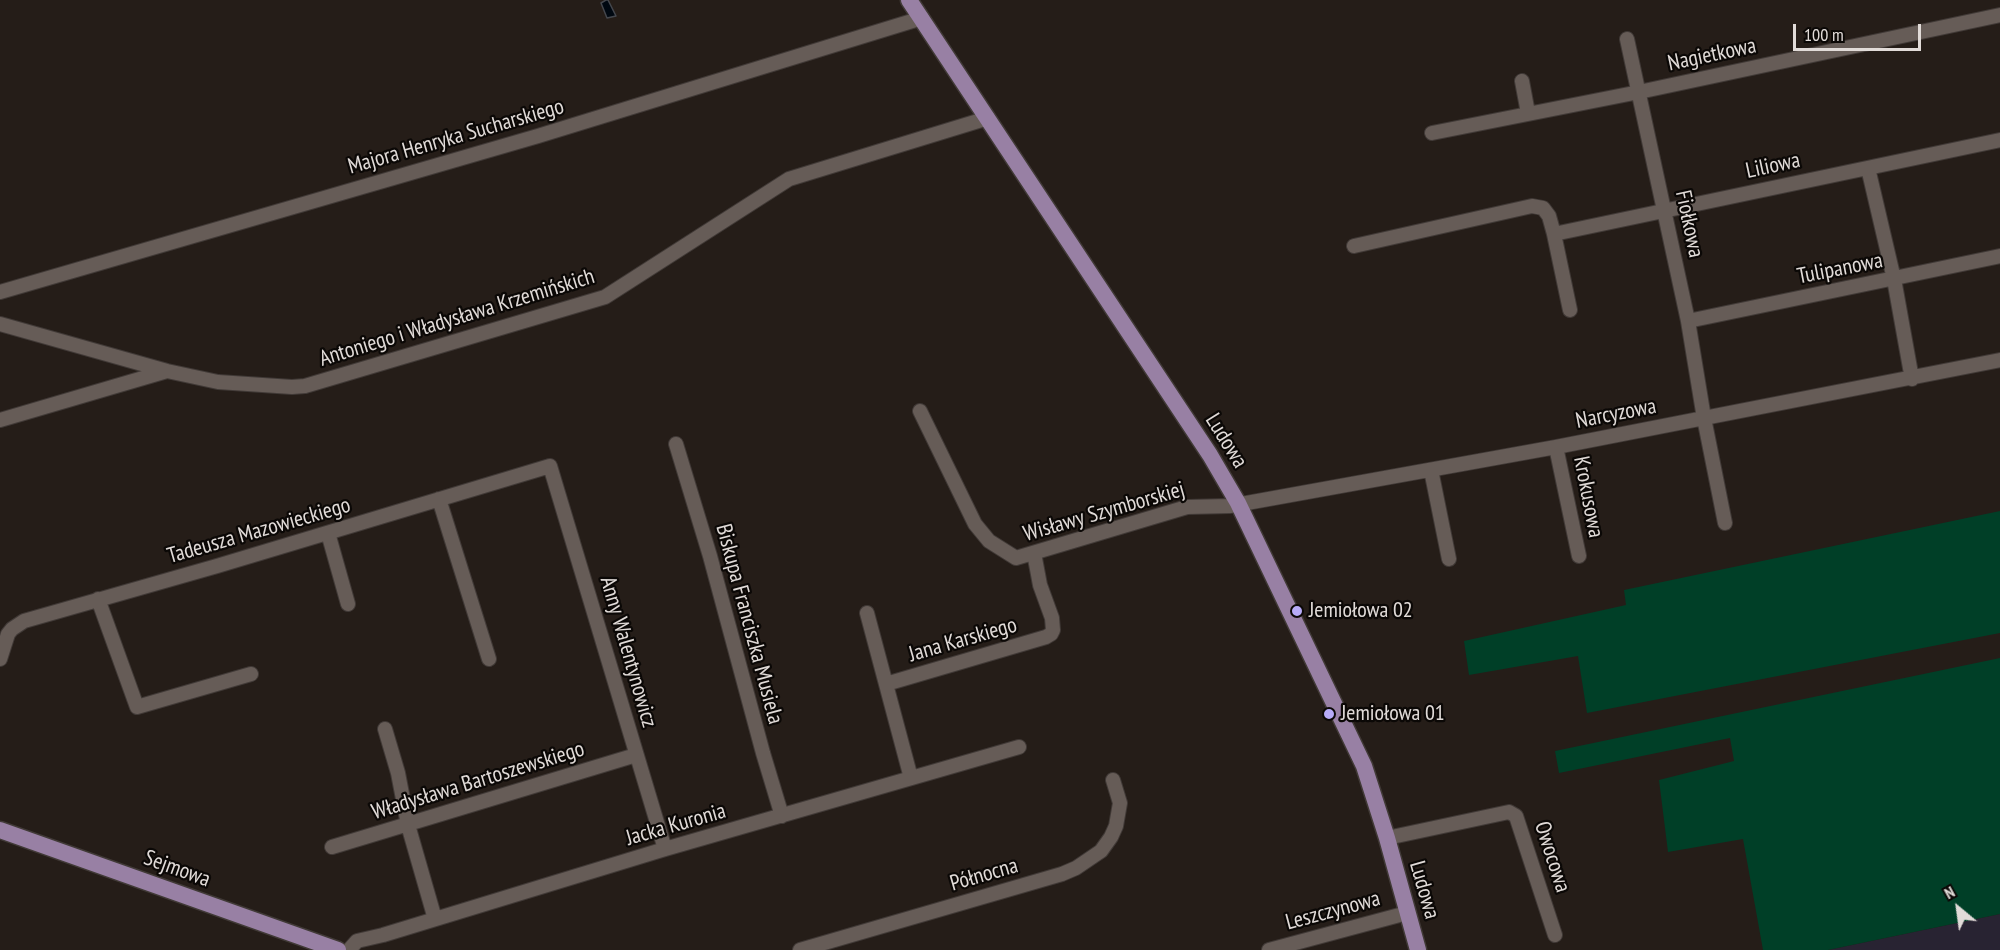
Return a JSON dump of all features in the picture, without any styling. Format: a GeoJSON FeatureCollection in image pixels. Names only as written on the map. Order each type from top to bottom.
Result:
{"type":"FeatureCollection","features":[{"type":"Feature","properties":{"kind":"main road","name":"Ludowa"},"geometry":{"type":"LineString","coordinates":[[909,0],[1210,455],[1238,503],[1364,766],[1418,950]]}},
{"type":"Feature","properties":{"kind":"main road","name":"Sejmowa"},"geometry":{"type":"LineString","coordinates":[[0,830],[338,950]]}},
{"type":"Feature","properties":{"kind":"street","name":"Nagietkowa"},"geometry":{"type":"LineString","coordinates":[[1432,133],[1639,92],[2000,15]]}},
{"type":"Feature","properties":{"kind":"street","name":"Majora Henryka Sucharskiego"},"geometry":{"type":"LineString","coordinates":[[0,292],[538,136],[922,18]]}},
{"type":"Feature","properties":{"kind":"street","name":"Fiołkowa"},"geometry":{"type":"LineString","coordinates":[[1627,39],[1688,321],[1725,523]]}},
{"type":"Feature","properties":{"kind":"street"},"geometry":{"type":"LineString","coordinates":[[1522,81],[1528,113]]}},
{"type":"Feature","properties":{"kind":"street","name":"Antoniego i Władysława Krzemińskich"},"geometry":{"type":"LineString","coordinates":[[0,324],[167,371],[229,384],[305,386],[599,299],[794,177],[988,118]]}},
{"type":"Feature","properties":{"kind":"street","name":"Liliowa"},"geometry":{"type":"LineString","coordinates":[[1554,234],[2000,140]]}},
{"type":"Feature","properties":{"kind":"street"},"geometry":{"type":"LineString","coordinates":[[1868,168],[1894,279],[1912,379]]}},
{"type":"Feature","properties":{"kind":"street"},"geometry":{"type":"LineString","coordinates":[[1354,246],[1532,206],[1543,208],[1549,216],[1554,234],[1570,310]]}},
{"type":"Feature","properties":{"kind":"street","name":"Tulipanowa"},"geometry":{"type":"LineString","coordinates":[[1688,321],[2000,256]]}},
{"type":"Feature","properties":{"kind":"street","name":"Narcyzowa"},"geometry":{"type":"LineString","coordinates":[[1238,503],[1556,447],[2000,360]]}},
{"type":"Feature","properties":{"kind":"street","name":"Antoniego i Władysława Krzemińskich"},"geometry":{"type":"LineString","coordinates":[[0,420],[167,371]]}},
{"type":"Feature","properties":{"kind":"street","name":"Wisławy Szymborskiej"},"geometry":{"type":"LineString","coordinates":[[920,411],[975,524],[996,547],[1016,558],[1187,507],[1224,506],[1238,503]]}},
{"type":"Feature","properties":{"kind":"street","name":"Biskupa Franciszka Musiela"},"geometry":{"type":"LineString","coordinates":[[676,444],[710,556],[782,816]]}},
{"type":"Feature","properties":{"kind":"street","name":"Krokusowa"},"geometry":{"type":"LineString","coordinates":[[1556,447],[1579,556]]}},
{"type":"Feature","properties":{"kind":"street","name":"Tadeusza Mazowieckiego"},"geometry":{"type":"LineString","coordinates":[[0,659],[8,634],[24,621],[550,466]]}},
{"type":"Feature","properties":{"kind":"street","name":"Anny Walentynowicz"},"geometry":{"type":"LineString","coordinates":[[550,466],[665,849]]}},
{"type":"Feature","properties":{"kind":"street"},"geometry":{"type":"LineString","coordinates":[[1431,470],[1449,559]]}},
{"type":"Feature","properties":{"kind":"street"},"geometry":{"type":"LineString","coordinates":[[439,499],[489,659]]}},
{"type":"Feature","properties":{"kind":"street"},"geometry":{"type":"LineString","coordinates":[[328,533],[348,604]]}},
{"type":"Feature","properties":{"kind":"street","name":"Jana Karskiego"},"geometry":{"type":"LineString","coordinates":[[886,684],[1051,634],[1052,618],[1040,585],[1034,553]]}},
{"type":"Feature","properties":{"kind":"street"},"geometry":{"type":"LineString","coordinates":[[98,599],[138,707],[251,674]]}},
{"type":"Feature","properties":{"kind":"street"},"geometry":{"type":"LineString","coordinates":[[867,613],[911,778]]}},
{"type":"Feature","properties":{"kind":"street"},"geometry":{"type":"LineString","coordinates":[[385,729],[398,773],[408,825],[435,919]]}},
{"type":"Feature","properties":{"kind":"street","name":"Jacka Kuronia"},"geometry":{"type":"LineString","coordinates":[[349,950],[357,941],[1019,747]]}},
{"type":"Feature","properties":{"kind":"street","name":"Władysława Bartoszewskiego"},"geometry":{"type":"LineString","coordinates":[[332,847],[636,755]]}},
{"type":"Feature","properties":{"kind":"street","name":"Północna"},"geometry":{"type":"LineString","coordinates":[[800,950],[1076,868],[1101,851],[1116,826],[1120,803],[1113,780]]}},
{"type":"Feature","properties":{"kind":"street","name":"Owocowa"},"geometry":{"type":"LineString","coordinates":[[1387,838],[1509,812],[1516,816],[1555,935]]}},
{"type":"Feature","properties":{"kind":"street","name":"Leszczynowa"},"geometry":{"type":"LineString","coordinates":[[1269,950],[1407,913]]}},
{"type":"Feature","properties":{"kind":"shaded area"},"geometry":{"type":"Polygon","coordinates":[[[606,0],[616,16],[607,18],[601,3],[606,0]]]}},
{"type":"Feature","properties":{"kind":"shaded area"},"geometry":{"type":"Polygon","coordinates":[[[2000,914],[2000,950],[1828,950],[2000,914]]]}},
{"type":"Feature","properties":{"kind":"green space"},"geometry":{"type":"Polygon","coordinates":[[[2000,511],[2000,633],[1587,713],[1578,656],[1469,675],[1464,641],[1626,605],[1624,590],[2000,511]]]}},
{"type":"Feature","properties":{"kind":"green space"},"geometry":{"type":"Polygon","coordinates":[[[2000,658],[2000,914],[1828,950],[1763,950],[1743,839],[1668,852],[1659,780],[1734,761],[1730,738],[1559,773],[1555,751],[2000,658]]]}},
{"type":"Feature","properties":{"kind":"place","name":"Jemiołowa 02"},"geometry":{"type":"Point","coordinates":[1297,611]}},
{"type":"Feature","properties":{"kind":"place","name":"Jemiołowa 01"},"geometry":{"type":"Point","coordinates":[1329,714]}}]}
